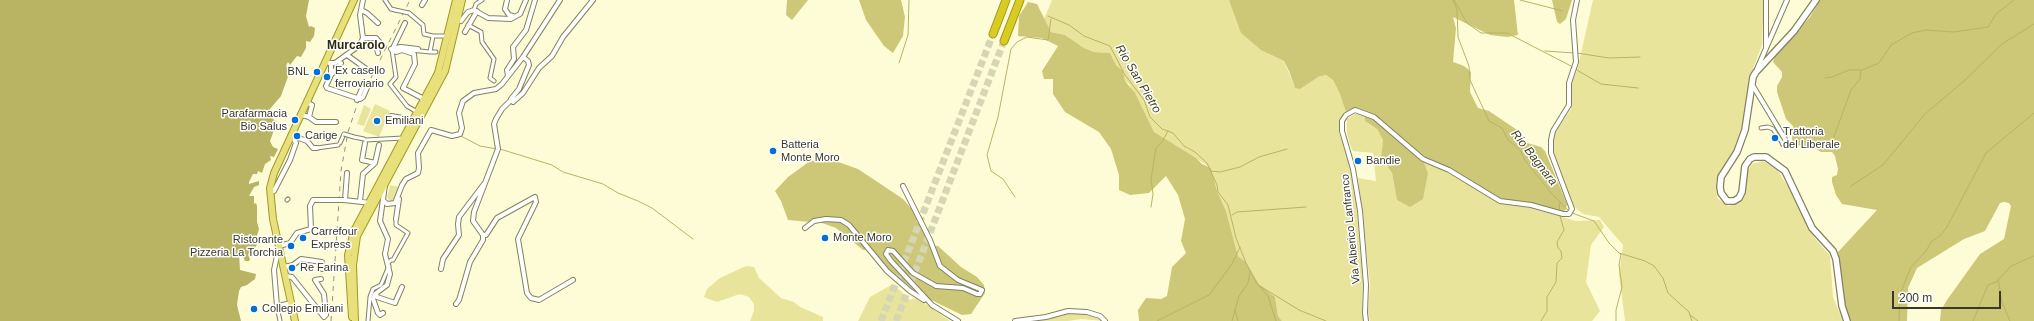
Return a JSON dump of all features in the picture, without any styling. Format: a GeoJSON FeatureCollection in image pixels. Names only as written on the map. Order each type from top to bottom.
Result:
{"type":"FeatureCollection","features":[{"type":"Feature","properties":{"kind":"highway"},"geometry":{"type":"LineString","coordinates":[[993,34],[1006,0]]}},
{"type":"Feature","properties":{"kind":"highway"},"geometry":{"type":"LineString","coordinates":[[1004,41],[1020,0]]}},
{"type":"Feature","properties":{"kind":"main road"},"geometry":{"type":"LineString","coordinates":[[295,321],[269,203],[271,181],[328,63],[330,51],[354,0]]}},
{"type":"Feature","properties":{"kind":"main road"},"geometry":{"type":"LineString","coordinates":[[384,180],[403,138],[438,73],[456,0]]}},
{"type":"Feature","properties":{"kind":"main road"},"geometry":{"type":"LineString","coordinates":[[351,321],[348,266],[350,244],[354,231],[445,71],[462,0]]}},
{"type":"Feature","properties":{"kind":"main road"},"geometry":{"type":"LineString","coordinates":[[1816,0],[1794,31],[1756,72],[1752,86],[1745,130],[1737,152],[1721,177],[1721,193],[1727,201],[1734,201],[1739,198],[1742,192],[1745,166],[1750,159],[1754,157],[1766,157],[1781,167],[1792,184],[1812,228],[1832,251],[1836,259],[1842,306],[1847,321]]}},
{"type":"Feature","properties":{"kind":"main road"},"geometry":{"type":"LineString","coordinates":[[356,321],[353,265],[355,245],[371,202]]}},
{"type":"Feature","properties":{"kind":"main road"},"geometry":{"type":"LineString","coordinates":[[356,306],[359,321]]}},
{"type":"Feature","properties":{"kind":"street"},"geometry":{"type":"LineString","coordinates":[[331,75],[328,63],[335,63],[347,55],[360,45],[363,38],[360,15],[363,0]]}},
{"type":"Feature","properties":{"kind":"street"},"geometry":{"type":"LineString","coordinates":[[385,0],[391,9],[409,13],[423,25],[424,34],[433,36],[448,36]]}},
{"type":"Feature","properties":{"kind":"street"},"geometry":{"type":"LineString","coordinates":[[422,5],[425,0]]}},
{"type":"Feature","properties":{"kind":"street"},"geometry":{"type":"LineString","coordinates":[[465,32],[475,11],[476,4],[482,0]]}},
{"type":"Feature","properties":{"kind":"street"},"geometry":{"type":"LineString","coordinates":[[506,0],[504,9],[509,15],[513,16]]}},
{"type":"Feature","properties":{"kind":"street"},"geometry":{"type":"LineString","coordinates":[[461,21],[468,12],[475,11],[488,18],[511,19],[513,16],[520,14],[526,0]]}},
{"type":"Feature","properties":{"kind":"street"},"geometry":{"type":"LineString","coordinates":[[508,76],[507,70],[514,59],[513,47],[526,30],[535,0]]}},
{"type":"Feature","properties":{"kind":"street"},"geometry":{"type":"LineString","coordinates":[[384,201],[392,204],[396,202],[402,185],[406,179],[418,173],[418,153],[431,130],[452,136],[458,135],[462,130],[459,113],[463,101],[474,93],[496,89],[524,56],[560,0]]}},
{"type":"Feature","properties":{"kind":"street"},"geometry":{"type":"LineString","coordinates":[[511,100],[513,102],[516,101],[523,93],[539,68],[552,56],[564,37],[593,0]]}},
{"type":"Feature","properties":{"kind":"street","name":"Via Alberico Lanfranco"},"geometry":{"type":"LineString","coordinates":[[1366,321],[1366,285],[1360,211],[1353,169],[1342,131],[1342,121],[1348,112],[1360,110],[1374,116],[1423,159],[1449,170],[1500,201],[1531,205],[1560,214],[1571,212],[1551,153],[1551,140],[1553,130],[1569,105],[1569,83],[1576,62],[1573,20],[1577,0]]}},
{"type":"Feature","properties":{"kind":"street"},"geometry":{"type":"LineString","coordinates":[[1766,0],[1766,49]]}},
{"type":"Feature","properties":{"kind":"street"},"geometry":{"type":"LineString","coordinates":[[1756,72],[1787,0]]}},
{"type":"Feature","properties":{"kind":"street"},"geometry":{"type":"LineString","coordinates":[[361,10],[367,13],[378,24]]}},
{"type":"Feature","properties":{"kind":"street"},"geometry":{"type":"LineString","coordinates":[[405,23],[392,50],[396,77],[390,84],[407,106],[417,112]]}},
{"type":"Feature","properties":{"kind":"street"},"geometry":{"type":"LineString","coordinates":[[468,25],[481,32],[482,42],[494,59],[490,78],[494,81]]}},
{"type":"Feature","properties":{"kind":"street"},"geometry":{"type":"LineString","coordinates":[[430,52],[433,36]]}},
{"type":"Feature","properties":{"kind":"street"},"geometry":{"type":"LineString","coordinates":[[363,38],[376,38],[383,46]]}},
{"type":"Feature","properties":{"kind":"street"},"geometry":{"type":"LineString","coordinates":[[360,45],[376,45],[378,53]]}},
{"type":"Feature","properties":{"kind":"street"},"geometry":{"type":"LineString","coordinates":[[392,50],[400,47],[418,49]]}},
{"type":"Feature","properties":{"kind":"street"},"geometry":{"type":"LineString","coordinates":[[408,48],[414,51],[436,52]]}},
{"type":"Feature","properties":{"kind":"street"},"geometry":{"type":"LineString","coordinates":[[392,50],[396,52],[402,50],[413,53],[416,58],[415,64],[403,88],[424,99]]}},
{"type":"Feature","properties":{"kind":"street"},"geometry":{"type":"LineString","coordinates":[[347,55],[364,68]]}},
{"type":"Feature","properties":{"kind":"street"},"geometry":{"type":"LineString","coordinates":[[456,304],[459,300],[470,262],[483,240],[483,235],[475,225],[473,216],[498,149],[494,124],[502,109],[519,89],[528,69],[528,60],[524,56]]}},
{"type":"Feature","properties":{"kind":"street"},"geometry":{"type":"LineString","coordinates":[[341,63],[331,75],[326,88],[357,100],[363,97],[369,83],[375,85]]}},
{"type":"Feature","properties":{"kind":"street"},"geometry":{"type":"LineString","coordinates":[[1752,86],[1770,112],[1785,139],[1786,144],[1782,144],[1773,129],[1761,128]]}},
{"type":"Feature","properties":{"kind":"street"},"geometry":{"type":"LineString","coordinates":[[308,102],[312,106],[309,117]]}},
{"type":"Feature","properties":{"kind":"street"},"geometry":{"type":"LineString","coordinates":[[302,115],[309,117],[316,122],[336,122]]}},
{"type":"Feature","properties":{"kind":"street"},"geometry":{"type":"LineString","coordinates":[[391,116],[403,118],[411,124]]}},
{"type":"Feature","properties":{"kind":"street"},"geometry":{"type":"LineString","coordinates":[[292,136],[307,141],[313,148],[339,144],[344,134],[365,141],[403,138]]}},
{"type":"Feature","properties":{"kind":"street"},"geometry":{"type":"LineString","coordinates":[[270,193],[274,191],[290,160],[296,143],[292,136]]}},
{"type":"Feature","properties":{"kind":"street"},"geometry":{"type":"LineString","coordinates":[[365,141],[362,160],[375,163]]}},
{"type":"Feature","properties":{"kind":"street"},"geometry":{"type":"LineString","coordinates":[[360,201],[363,174],[375,163],[379,145]]}},
{"type":"Feature","properties":{"kind":"street"},"geometry":{"type":"LineString","coordinates":[[344,200],[347,173]]}},
{"type":"Feature","properties":{"kind":"street"},"geometry":{"type":"LineString","coordinates":[[378,310],[373,299],[376,294],[389,282],[389,264],[385,254],[388,239],[380,221],[384,201],[384,180]]}},
{"type":"Feature","properties":{"kind":"street"},"geometry":{"type":"LineString","coordinates":[[441,268],[443,259],[459,235],[459,217],[485,181]]}},
{"type":"Feature","properties":{"kind":"street"},"geometry":{"type":"LineString","coordinates":[[903,186],[931,240],[940,266],[954,278],[982,290],[982,293],[977,294],[963,288],[936,286],[913,273],[893,251],[886,251],[886,254],[891,261],[933,306]]}},
{"type":"Feature","properties":{"kind":"street"},"geometry":{"type":"LineString","coordinates":[[483,235],[486,235],[497,218],[535,196],[536,202],[518,239],[527,293],[531,298],[539,300],[573,280]]}},
{"type":"Feature","properties":{"kind":"street"},"geometry":{"type":"LineString","coordinates":[[368,321],[370,297],[374,289],[381,284],[389,264],[393,260],[408,233],[396,225],[398,197]]}},
{"type":"Feature","properties":{"kind":"street"},"geometry":{"type":"LineString","coordinates":[[280,321],[277,306],[274,270],[279,246],[290,243],[297,233],[310,230],[310,210],[312,201],[316,199],[371,202]]}},
{"type":"Feature","properties":{"kind":"street"},"geometry":{"type":"LineString","coordinates":[[805,228],[814,220],[841,220],[849,225],[888,272],[910,290],[958,321]]}},
{"type":"Feature","properties":{"kind":"street"},"geometry":{"type":"LineString","coordinates":[[284,267],[293,265],[301,259],[322,262],[322,269]]}},
{"type":"Feature","properties":{"kind":"street"},"geometry":{"type":"LineString","coordinates":[[286,276],[292,277],[324,317],[326,316],[324,294],[315,280],[320,279]]}},
{"type":"Feature","properties":{"kind":"street"},"geometry":{"type":"LineString","coordinates":[[376,294],[377,297],[395,303],[402,287]]}},
{"type":"Feature","properties":{"kind":"street"},"geometry":{"type":"LineString","coordinates":[[277,306],[292,303]]}},
{"type":"Feature","properties":{"kind":"street"},"geometry":{"type":"LineString","coordinates":[[1015,321],[1046,317],[1068,311],[1087,312],[1100,316],[1105,321]]}},
{"type":"Feature","properties":{"kind":"shaded area"},"geometry":{"type":"Polygon","coordinates":[[[0,0],[309,0],[306,16],[309,27],[311,26],[315,28],[314,36],[310,42],[306,41],[306,48],[301,57],[297,56],[290,65],[288,62],[286,66],[290,71],[281,96],[270,109],[269,113],[270,116],[273,116],[273,119],[277,122],[270,141],[273,147],[278,149],[274,157],[270,156],[271,160],[265,164],[262,173],[258,171],[257,174],[253,174],[249,182],[249,184],[259,181],[259,185],[254,187],[249,196],[254,196],[254,204],[256,203],[257,206],[257,222],[259,229],[255,242],[257,244],[253,252],[248,254],[250,259],[249,261],[245,261],[240,251],[239,253],[240,270],[256,274],[255,279],[247,285],[241,287],[239,291],[237,305],[241,321],[0,321],[0,0]]]}},
{"type":"Feature","properties":{"kind":"shaded area"},"geometry":{"type":"Polygon","coordinates":[[[787,0],[808,0],[792,20],[786,15],[787,0]]]}},
{"type":"Feature","properties":{"kind":"shaded area"},"geometry":{"type":"Polygon","coordinates":[[[859,0],[901,0],[905,17],[903,36],[893,53],[884,46],[866,20],[859,0]]]}},
{"type":"Feature","properties":{"kind":"shaded area"},"geometry":{"type":"Polygon","coordinates":[[[1052,0],[1229,0],[1269,54],[1284,61],[1295,88],[1318,77],[1326,75],[1333,80],[1343,100],[1346,112],[1339,122],[1339,132],[1350,165],[1355,193],[1363,281],[1362,306],[1364,321],[1282,321],[1278,316],[1275,297],[1259,284],[1246,262],[1238,256],[1226,211],[1217,191],[1211,168],[1154,132],[1129,84],[1125,81],[1123,71],[1116,65],[1110,53],[1094,52],[1084,48],[1065,35],[1051,32],[1044,19],[1052,0]]]}},
{"type":"Feature","properties":{"kind":"shaded area"},"geometry":{"type":"Polygon","coordinates":[[[1229,0],[1514,0],[1518,35],[1507,37],[1490,35],[1453,17],[1456,28],[1453,62],[1464,66],[1471,72],[1470,92],[1478,108],[1489,111],[1520,132],[1527,143],[1541,147],[1545,151],[1567,204],[1566,210],[1561,212],[1533,204],[1499,198],[1447,167],[1425,157],[1375,115],[1358,108],[1346,112],[1340,94],[1333,80],[1326,75],[1318,77],[1300,89],[1295,88],[1284,61],[1261,50],[1241,33],[1229,0]]]}},
{"type":"Feature","properties":{"kind":"shaded area"},"geometry":{"type":"Polygon","coordinates":[[[1552,0],[1572,0],[1566,19],[1560,24],[1557,22],[1552,0]]]}},
{"type":"Feature","properties":{"kind":"shaded area"},"geometry":{"type":"Polygon","coordinates":[[[1593,0],[1764,0],[1762,45],[1749,79],[1744,121],[1732,156],[1716,181],[1717,198],[1728,206],[1739,203],[1745,193],[1747,172],[1752,164],[1763,161],[1776,168],[1790,190],[1813,236],[1830,256],[1833,297],[1843,321],[1625,321],[1619,275],[1623,245],[1599,217],[1583,214],[1573,206],[1553,153],[1554,134],[1571,109],[1572,81],[1577,71],[1593,0]]]}},
{"type":"Feature","properties":{"kind":"shaded area"},"geometry":{"type":"Polygon","coordinates":[[[1820,0],[2034,0],[2034,321],[1940,321],[1941,310],[1980,254],[2004,239],[2011,206],[2009,203],[2004,202],[2000,203],[1985,231],[1964,239],[1917,268],[1908,288],[1907,321],[1850,321],[1842,296],[1838,252],[1877,210],[1842,204],[1836,195],[1832,182],[1832,177],[1837,175],[1838,169],[1835,156],[1832,152],[1821,152],[1813,147],[1796,145],[1792,140],[1793,126],[1786,119],[1777,92],[1777,86],[1782,77],[1782,72],[1773,62],[1775,56],[1810,17],[1820,0]]]}},
{"type":"Feature","properties":{"kind":"shaded area"},"geometry":{"type":"Polygon","coordinates":[[[1028,2],[1037,4],[1051,32],[1065,35],[1084,48],[1094,52],[1110,53],[1116,65],[1123,71],[1125,81],[1135,93],[1154,132],[1196,158],[1202,164],[1211,168],[1217,191],[1226,211],[1238,256],[1246,262],[1259,284],[1275,297],[1278,316],[1282,321],[1139,321],[1138,310],[1146,298],[1161,299],[1167,296],[1172,267],[1186,253],[1181,241],[1185,219],[1178,195],[1166,176],[1149,193],[1130,195],[1119,190],[1119,175],[1111,149],[1099,132],[1065,112],[1053,94],[1053,79],[1044,79],[1042,71],[1058,46],[1042,38],[1018,36],[1019,16],[1028,2]]]}},
{"type":"Feature","properties":{"kind":"shaded area","name":"Emiliani"},"geometry":{"type":"Polygon","coordinates":[[[375,104],[390,111],[379,137],[363,131],[375,104]]]}},
{"type":"Feature","properties":{"kind":"shaded area"},"geometry":{"type":"Polygon","coordinates":[[[364,105],[371,109],[364,126],[357,124],[364,105]]]}},
{"type":"Feature","properties":{"kind":"shaded area"},"geometry":{"type":"Polygon","coordinates":[[[1355,114],[1365,114],[1365,121],[1377,129],[1383,140],[1381,157],[1392,173],[1397,199],[1428,173],[1423,160],[1500,203],[1530,208],[1576,221],[1600,220],[1604,227],[1591,245],[1586,282],[1600,311],[1592,321],[1370,321],[1368,313],[1370,284],[1358,178],[1376,181],[1373,153],[1353,151],[1350,145],[1347,133],[1347,119],[1355,114]]]}},
{"type":"Feature","properties":{"kind":"shaded area"},"geometry":{"type":"Polygon","coordinates":[[[1365,114],[1373,117],[1423,160],[1428,173],[1423,199],[1410,207],[1397,200],[1392,173],[1381,157],[1383,140],[1377,129],[1365,121],[1365,114]]]}},
{"type":"Feature","properties":{"kind":"shaded area"},"geometry":{"type":"Polygon","coordinates":[[[833,160],[858,169],[903,199],[918,216],[933,246],[938,246],[961,267],[977,277],[984,285],[985,293],[971,314],[962,315],[919,294],[890,271],[872,250],[863,250],[836,228],[822,223],[788,220],[781,201],[775,191],[788,177],[810,161],[833,160]]]}},
{"type":"Feature","properties":{"kind":"shaded area"},"geometry":{"type":"Polygon","coordinates":[[[390,185],[399,187],[395,199],[392,202],[387,198],[390,185]]]}},
{"type":"Feature","properties":{"kind":"shaded area"},"geometry":{"type":"Polygon","coordinates":[[[746,266],[754,267],[759,278],[781,298],[794,302],[800,307],[823,317],[823,321],[750,321],[754,311],[754,304],[749,297],[740,294],[717,302],[704,297],[707,289],[720,278],[746,266]]]}},
{"type":"Feature","properties":{"kind":"shaded area"},"geometry":{"type":"Polygon","coordinates":[[[893,284],[910,300],[917,298],[950,321],[858,321],[870,297],[893,284]]]}},
{"type":"Feature","properties":{"kind":"shaded area"},"geometry":{"type":"Polygon","coordinates":[[[1068,312],[1087,313],[1104,321],[1081,319],[1068,321],[1022,321],[1068,312]]]}},
{"type":"Feature","properties":{"kind":"waterway"},"geometry":{"type":"LineString","coordinates":[[899,63],[908,35],[909,0]]}},
{"type":"Feature","properties":{"kind":"waterway","name":"Rio Bagnara"},"geometry":{"type":"LineString","coordinates":[[1453,0],[1457,10],[1458,37],[1469,66],[1470,80],[1489,121],[1502,128],[1508,140],[1521,151],[1524,159],[1552,194],[1569,211]]}},
{"type":"Feature","properties":{"kind":"waterway"},"geometry":{"type":"LineString","coordinates":[[1454,0],[1467,23],[1481,33],[1507,33],[1573,67]]}},
{"type":"Feature","properties":{"kind":"waterway"},"geometry":{"type":"LineString","coordinates":[[1520,0],[1563,11]]}},
{"type":"Feature","properties":{"kind":"waterway"},"geometry":{"type":"LineString","coordinates":[[1825,78],[1832,77],[1849,70],[1862,70],[1879,63],[1891,45],[1912,33],[1926,30],[1954,32],[1988,27],[1996,14],[2014,0]]}},
{"type":"Feature","properties":{"kind":"waterway","name":"Rio San Pietro"},"geometry":{"type":"LineString","coordinates":[[1048,16],[1069,25],[1084,36],[1110,46],[1125,75],[1144,100],[1150,117],[1162,129],[1173,133],[1184,146],[1195,152],[1207,163],[1217,185],[1218,192],[1228,205],[1236,238],[1246,263],[1256,282],[1268,296],[1276,321]]}},
{"type":"Feature","properties":{"kind":"waterway"},"geometry":{"type":"LineString","coordinates":[[1015,197],[1003,179],[991,171],[987,155],[998,117],[1011,49],[1017,42],[1027,37],[1048,40],[1051,19]]}},
{"type":"Feature","properties":{"kind":"waterway"},"geometry":{"type":"LineString","coordinates":[[1851,186],[1883,165],[1925,114],[1964,81],[2002,44],[2034,24]]}},
{"type":"Feature","properties":{"kind":"waterway"},"geometry":{"type":"LineString","coordinates":[[1545,51],[1574,53]]}},
{"type":"Feature","properties":{"kind":"waterway"},"geometry":{"type":"LineString","coordinates":[[1577,53],[1609,58],[1640,57]]}},
{"type":"Feature","properties":{"kind":"waterway"},"geometry":{"type":"LineString","coordinates":[[1575,69],[1601,84],[1638,88]]}},
{"type":"Feature","properties":{"kind":"waterway"},"geometry":{"type":"LineString","coordinates":[[1832,142],[1851,90],[1860,79],[1861,71]]}},
{"type":"Feature","properties":{"kind":"waterway"},"geometry":{"type":"LineString","coordinates":[[1899,321],[1900,294],[1911,267],[1926,251],[1931,242],[1941,235],[1947,227],[1986,153],[2034,113]]}},
{"type":"Feature","properties":{"kind":"waterway"},"geometry":{"type":"LineString","coordinates":[[1151,207],[1153,194],[1151,179],[1156,148],[1162,142],[1168,131]]}},
{"type":"Feature","properties":{"kind":"waterway"},"geometry":{"type":"LineString","coordinates":[[461,136],[480,146],[497,149]]}},
{"type":"Feature","properties":{"kind":"waterway"},"geometry":{"type":"LineString","coordinates":[[500,149],[552,165],[563,172],[603,184],[618,193],[652,208],[693,239]]}},
{"type":"Feature","properties":{"kind":"waterway"},"geometry":{"type":"LineString","coordinates":[[1211,171],[1220,172],[1240,167],[1259,157],[1287,149]]}},
{"type":"Feature","properties":{"kind":"waterway","name":"Rio Bagnara"},"geometry":{"type":"LineString","coordinates":[[1559,211],[1560,202]]}},
{"type":"Feature","properties":{"kind":"waterway"},"geometry":{"type":"LineString","coordinates":[[1232,215],[1237,212],[1306,207]]}},
{"type":"Feature","properties":{"kind":"waterway","name":"Rio Bagnara"},"geometry":{"type":"LineString","coordinates":[[1572,213],[1594,221],[1609,243],[1619,253],[1645,261],[1654,266],[1663,278],[1668,293],[1689,312],[1692,321]]}},
{"type":"Feature","properties":{"kind":"waterway"},"geometry":{"type":"LineString","coordinates":[[1541,321],[1547,311],[1547,297],[1556,282],[1557,263],[1562,258],[1557,242],[1564,230],[1560,216]]}},
{"type":"Feature","properties":{"kind":"waterway"},"geometry":{"type":"LineString","coordinates":[[1157,321],[1209,295],[1232,264],[1240,247]]}},
{"type":"Feature","properties":{"kind":"waterway"},"geometry":{"type":"LineString","coordinates":[[1616,321],[1616,310],[1622,287],[1619,265],[1621,254]]}},
{"type":"Feature","properties":{"kind":"waterway"},"geometry":{"type":"LineString","coordinates":[[1973,321],[1988,285],[1996,282],[2011,266],[2034,256]]}},
{"type":"Feature","properties":{"kind":"waterway"},"geometry":{"type":"LineString","coordinates":[[1232,321],[1239,296],[1248,283],[1250,272]]}},
{"type":"Feature","properties":{"kind":"waterway"},"geometry":{"type":"LineString","coordinates":[[1998,279],[2002,302],[2010,321]]}},
{"type":"Feature","properties":{"kind":"waterway","name":"Rio San Pietro"},"geometry":{"type":"LineString","coordinates":[[1260,286],[1299,310],[1326,321]]}},
{"type":"Feature","properties":{"kind":"waterway"},"geometry":{"type":"LineString","coordinates":[[1235,310],[1238,321]]}},
{"type":"Feature","properties":{"kind":"waterway","name":"Rio Bagnara"},"geometry":{"type":"LineString","coordinates":[[1690,315],[1698,321]]}},
{"type":"Feature","properties":{"kind":"tunnel"},"geometry":{"type":"LineString","coordinates":[[881,321],[993,34]]}},
{"type":"Feature","properties":{"kind":"tunnel"},"geometry":{"type":"LineString","coordinates":[[896,321],[1004,41]]}},
{"type":"Feature","properties":{"kind":"tunnel"},"geometry":{"type":"LineString","coordinates":[[383,46],[391,49]]}},
{"type":"Feature","properties":{"kind":"railway"},"geometry":{"type":"LineString","coordinates":[[371,78],[410,0]]}},
{"type":"Feature","properties":{"kind":"railway"},"geometry":{"type":"LineString","coordinates":[[331,321],[341,171],[348,132],[358,102]]}},
{"type":"Feature","properties":{"kind":"place","name":"BNL"},"geometry":{"type":"Point","coordinates":[317,72]}},
{"type":"Feature","properties":{"kind":"place","name":"Ex casello ferroviario"},"geometry":{"type":"Point","coordinates":[327,77]}},
{"type":"Feature","properties":{"kind":"place","name":"Parafarmacia Bio Salus"},"geometry":{"type":"Point","coordinates":[295,120]}},
{"type":"Feature","properties":{"kind":"place","name":"Emiliani"},"geometry":{"type":"Point","coordinates":[377,121]}},
{"type":"Feature","properties":{"kind":"place","name":"Carige"},"geometry":{"type":"Point","coordinates":[297,136]}},
{"type":"Feature","properties":{"kind":"place","name":"Trattoria del Liberale"},"geometry":{"type":"Point","coordinates":[1775,138]}},
{"type":"Feature","properties":{"kind":"place","name":"Batteria Monte Moro"},"geometry":{"type":"Point","coordinates":[773,151]}},
{"type":"Feature","properties":{"kind":"place","name":"Bandie"},"geometry":{"type":"Point","coordinates":[1358,161]}},
{"type":"Feature","properties":{"kind":"place","name":"Carrefour Express"},"geometry":{"type":"Point","coordinates":[303,238]}},
{"type":"Feature","properties":{"kind":"place","name":"Monte Moro"},"geometry":{"type":"Point","coordinates":[825,238]}},
{"type":"Feature","properties":{"kind":"place","name":"Ristorante Pizzeria La Torchia"},"geometry":{"type":"Point","coordinates":[291,246]}},
{"type":"Feature","properties":{"kind":"place","name":"Re Farina"},"geometry":{"type":"Point","coordinates":[292,268]}},
{"type":"Feature","properties":{"kind":"place","name":"Collegio Emiliani"},"geometry":{"type":"Point","coordinates":[254,309]}},
{"type":"Feature","properties":{"kind":"district","name":"Murcarolo"},"geometry":{"type":"Point","coordinates":[356,46]}}]}
